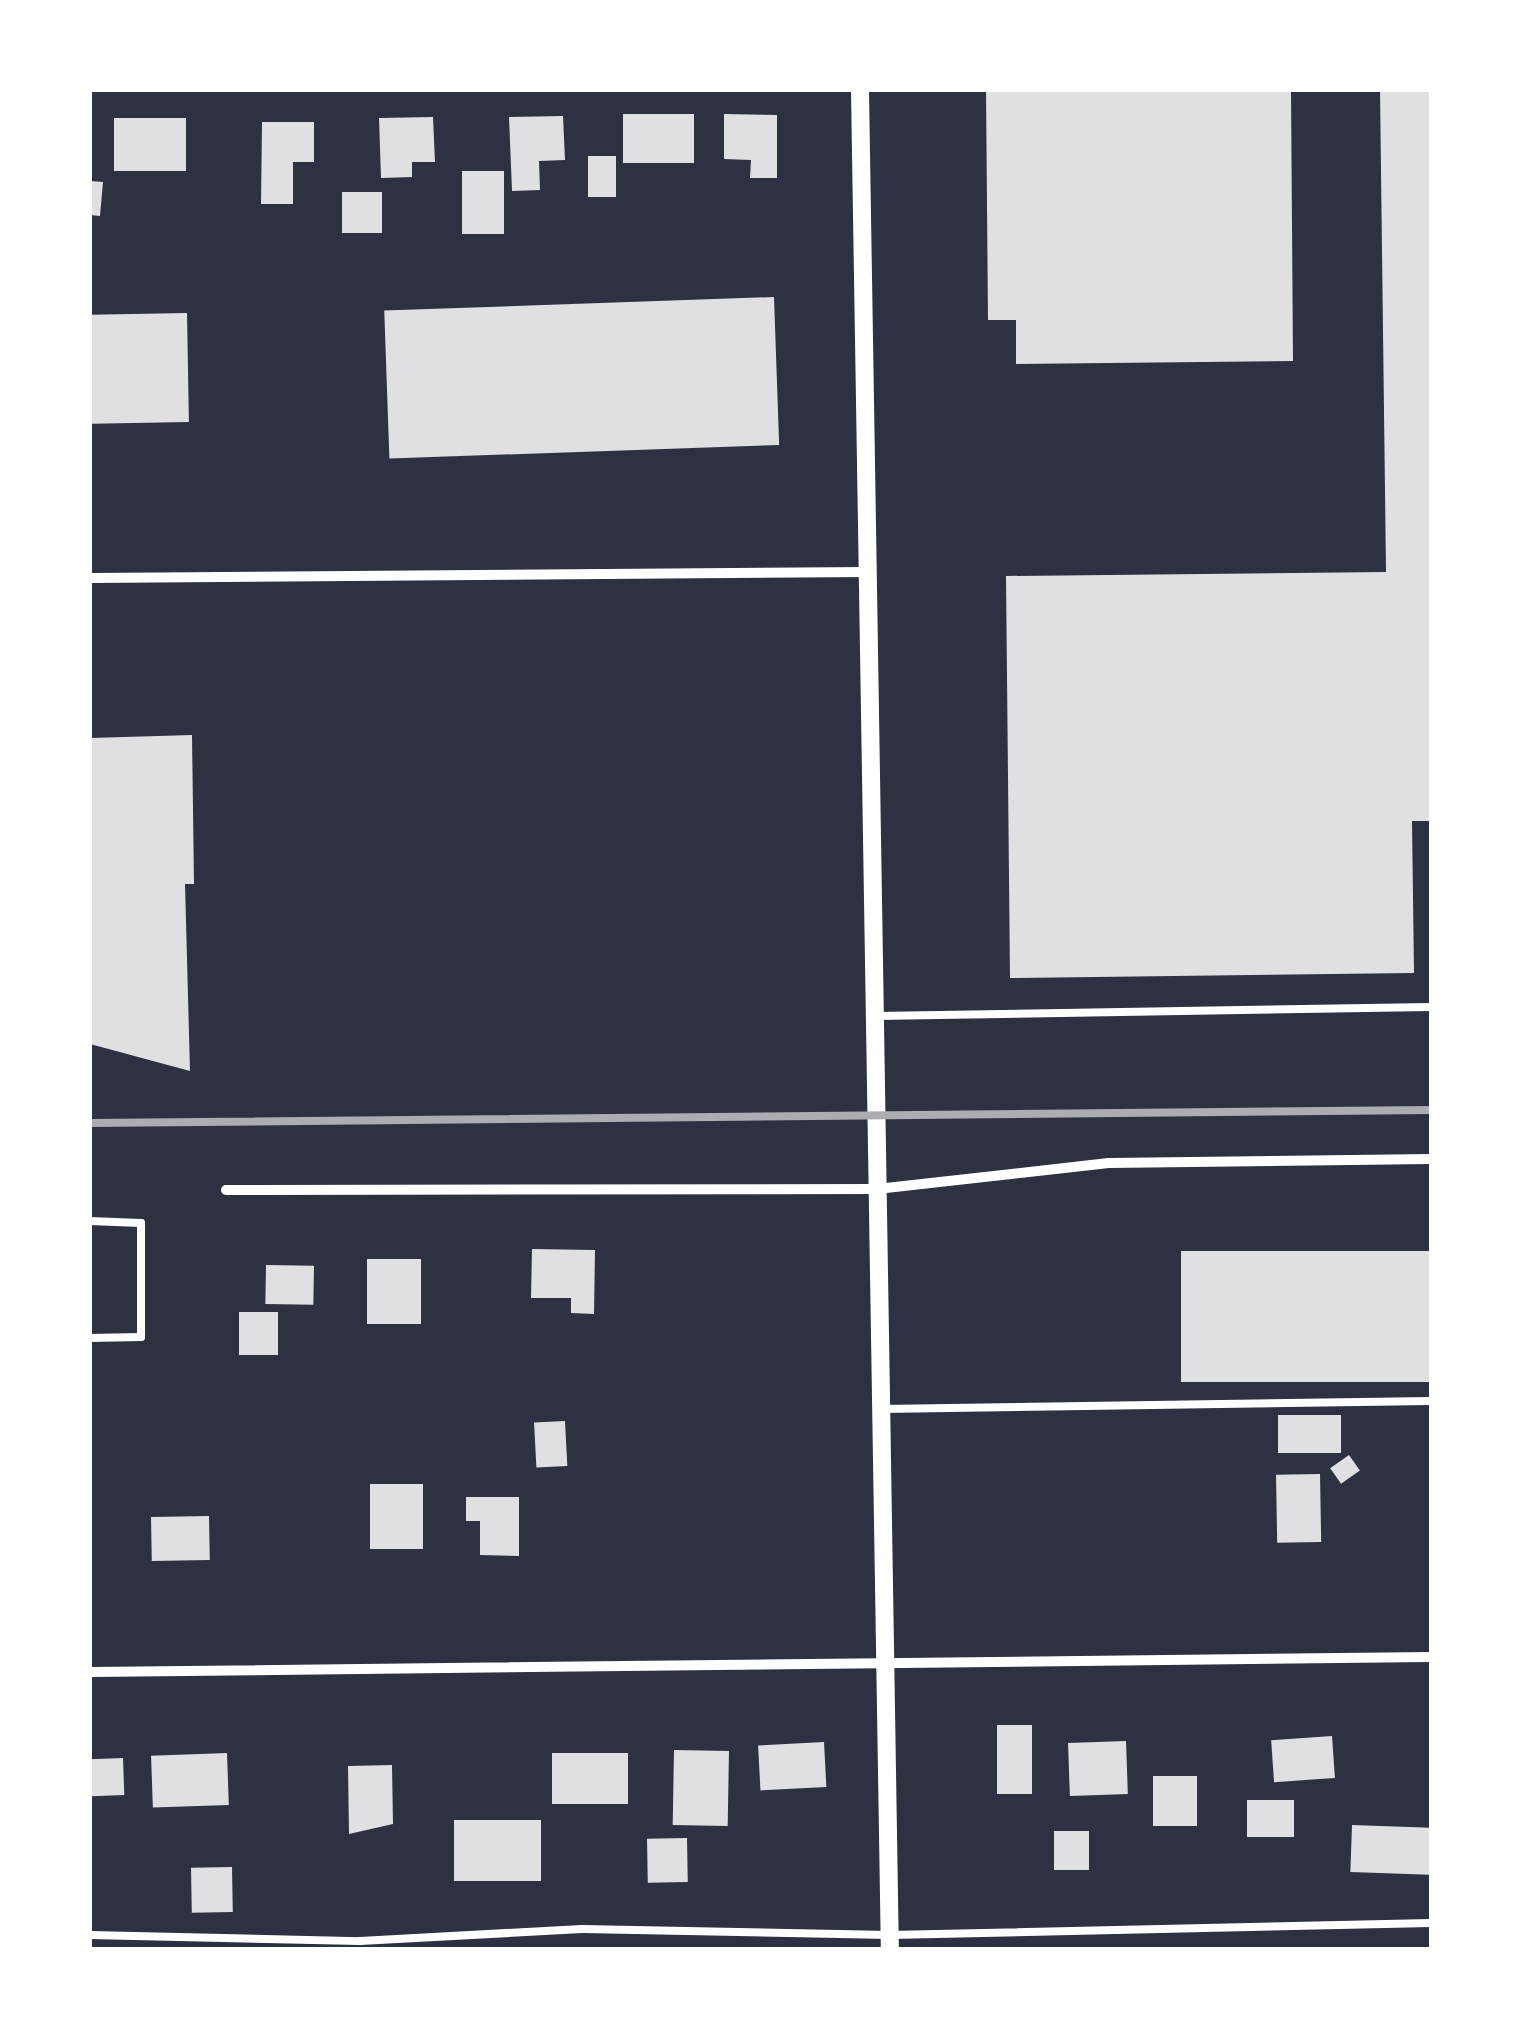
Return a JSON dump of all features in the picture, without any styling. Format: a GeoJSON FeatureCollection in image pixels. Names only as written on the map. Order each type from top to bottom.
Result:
{"type":"FeatureCollection","features":[{"type":"Feature","properties":{"kind":"street"},"geometry":{"type":"LineString","coordinates":[[860,90],[890,1942]]}},
{"type":"Feature","properties":{"kind":"street"},"geometry":{"type":"LineString","coordinates":[[90,578],[868,572]]}},
{"type":"Feature","properties":{"kind":"street"},"geometry":{"type":"LineString","coordinates":[[226,1190],[877,1189],[1109,1163],[1431,1159]]}},
{"type":"Feature","properties":{"kind":"street"},"geometry":{"type":"LineString","coordinates":[[90,1672],[1431,1657]]}},
{"type":"Feature","properties":{"kind":"lane"},"geometry":{"type":"LineString","coordinates":[[874,1016],[1431,1008]]}},
{"type":"Feature","properties":{"kind":"lane"},"geometry":{"type":"LineString","coordinates":[[90,1221],[141,1223],[141,1337],[90,1338]]}},
{"type":"Feature","properties":{"kind":"lane"},"geometry":{"type":"LineString","coordinates":[[880,1408],[1431,1402]]}},
{"type":"Feature","properties":{"kind":"lane"},"geometry":{"type":"LineString","coordinates":[[90,1935],[890,1942],[1431,1923]]}},
{"type":"Feature","properties":{"kind":"building"},"geometry":{"type":"Polygon","coordinates":[[[986,90],[1291,90],[1293,361],[1016,364],[1016,320],[988,320],[986,90]]]}},
{"type":"Feature","properties":{"kind":"building"},"geometry":{"type":"Polygon","coordinates":[[[1380,90],[1431,90],[1431,821],[1412,821],[1414,973],[1010,978],[1006,576],[1386,572],[1380,90]]]}},
{"type":"Feature","properties":{"kind":"building"},"geometry":{"type":"Polygon","coordinates":[[[623,114],[694,114],[694,163],[623,163],[623,114]]]}},
{"type":"Feature","properties":{"kind":"building"},"geometry":{"type":"Polygon","coordinates":[[[724,114],[777,115],[777,178],[750,178],[751,160],[724,159],[724,114]]]}},
{"type":"Feature","properties":{"kind":"building"},"geometry":{"type":"Polygon","coordinates":[[[563,116],[565,160],[539,161],[540,190],[512,191],[509,117],[563,116]]]}},
{"type":"Feature","properties":{"kind":"building"},"geometry":{"type":"Polygon","coordinates":[[[433,117],[435,162],[412,162],[412,177],[381,178],[379,118],[433,117]]]}},
{"type":"Feature","properties":{"kind":"building"},"geometry":{"type":"Polygon","coordinates":[[[114,118],[186,118],[186,171],[114,171],[114,118]]]}},
{"type":"Feature","properties":{"kind":"building"},"geometry":{"type":"Polygon","coordinates":[[[262,122],[314,122],[314,162],[293,162],[293,204],[261,204],[262,122]]]}},
{"type":"Feature","properties":{"kind":"building"},"geometry":{"type":"Polygon","coordinates":[[[588,156],[616,156],[616,197],[588,197],[588,156]]]}},
{"type":"Feature","properties":{"kind":"building"},"geometry":{"type":"Polygon","coordinates":[[[462,171],[504,171],[504,234],[462,234],[462,171]]]}},
{"type":"Feature","properties":{"kind":"building"},"geometry":{"type":"Polygon","coordinates":[[[90,181],[103,182],[100,216],[90,215],[90,181]]]}},
{"type":"Feature","properties":{"kind":"building"},"geometry":{"type":"Polygon","coordinates":[[[342,192],[382,192],[382,233],[342,233],[342,192]]]}},
{"type":"Feature","properties":{"kind":"building"},"geometry":{"type":"Polygon","coordinates":[[[774,297],[779,445],[389,459],[384,311],[774,297]]]}},
{"type":"Feature","properties":{"kind":"building"},"geometry":{"type":"Polygon","coordinates":[[[187,313],[189,422],[92,424],[90,315],[187,313]]]}},
{"type":"Feature","properties":{"kind":"building"},"geometry":{"type":"Polygon","coordinates":[[[192,735],[194,884],[185,884],[190,1071],[90,1044],[90,738],[192,735]]]}},
{"type":"Feature","properties":{"kind":"building"},"geometry":{"type":"Polygon","coordinates":[[[532,1249],[595,1250],[594,1314],[571,1313],[571,1298],[531,1298],[532,1249]]]}},
{"type":"Feature","properties":{"kind":"building"},"geometry":{"type":"Polygon","coordinates":[[[1181,1251],[1431,1251],[1431,1382],[1181,1382],[1181,1251]]]}},
{"type":"Feature","properties":{"kind":"building"},"geometry":{"type":"Polygon","coordinates":[[[367,1259],[421,1259],[421,1324],[367,1324],[367,1259]]]}},
{"type":"Feature","properties":{"kind":"building"},"geometry":{"type":"Polygon","coordinates":[[[266,1265],[314,1266],[313,1305],[265,1304],[266,1265]]]}},
{"type":"Feature","properties":{"kind":"building"},"geometry":{"type":"Polygon","coordinates":[[[239,1312],[278,1312],[278,1355],[239,1355],[239,1312]]]}},
{"type":"Feature","properties":{"kind":"building"},"geometry":{"type":"Polygon","coordinates":[[[1278,1415],[1341,1415],[1341,1453],[1278,1453],[1278,1415]]]}},
{"type":"Feature","properties":{"kind":"building"},"geometry":{"type":"Polygon","coordinates":[[[565,1421],[567,1466],[536,1468],[534,1423],[565,1421]]]}},
{"type":"Feature","properties":{"kind":"building"},"geometry":{"type":"Polygon","coordinates":[[[1349,1455],[1360,1471],[1341,1484],[1330,1468],[1349,1455]]]}},
{"type":"Feature","properties":{"kind":"building"},"geometry":{"type":"Polygon","coordinates":[[[1320,1474],[1321,1542],[1277,1543],[1276,1475],[1320,1474]]]}},
{"type":"Feature","properties":{"kind":"building"},"geometry":{"type":"Polygon","coordinates":[[[370,1484],[423,1484],[423,1549],[370,1549],[370,1484]]]}},
{"type":"Feature","properties":{"kind":"building"},"geometry":{"type":"Polygon","coordinates":[[[466,1497],[519,1497],[519,1556],[480,1555],[480,1521],[466,1521],[466,1497]]]}},
{"type":"Feature","properties":{"kind":"building"},"geometry":{"type":"Polygon","coordinates":[[[209,1516],[210,1560],[152,1561],[151,1517],[209,1516]]]}},
{"type":"Feature","properties":{"kind":"building"},"geometry":{"type":"Polygon","coordinates":[[[997,1725],[1032,1725],[1032,1794],[997,1794],[997,1725]]]}},
{"type":"Feature","properties":{"kind":"building"},"geometry":{"type":"Polygon","coordinates":[[[1332,1736],[1335,1778],[1274,1782],[1271,1740],[1332,1736]]]}},
{"type":"Feature","properties":{"kind":"building"},"geometry":{"type":"Polygon","coordinates":[[[1126,1741],[1128,1794],[1070,1796],[1068,1743],[1126,1741]]]}},
{"type":"Feature","properties":{"kind":"building"},"geometry":{"type":"Polygon","coordinates":[[[824,1742],[826,1787],[760,1790],[758,1745],[824,1742]]]}},
{"type":"Feature","properties":{"kind":"building"},"geometry":{"type":"Polygon","coordinates":[[[674,1750],[729,1751],[728,1826],[673,1825],[674,1750]]]}},
{"type":"Feature","properties":{"kind":"building"},"geometry":{"type":"Polygon","coordinates":[[[227,1753],[229,1805],[153,1808],[151,1756],[227,1753]]]}},
{"type":"Feature","properties":{"kind":"building"},"geometry":{"type":"Polygon","coordinates":[[[552,1753],[628,1753],[628,1804],[552,1804],[552,1753]]]}},
{"type":"Feature","properties":{"kind":"building"},"geometry":{"type":"Polygon","coordinates":[[[123,1758],[124,1795],[91,1796],[90,1759],[123,1758]]]}},
{"type":"Feature","properties":{"kind":"building"},"geometry":{"type":"Polygon","coordinates":[[[392,1765],[393,1824],[349,1834],[348,1766],[392,1765]]]}},
{"type":"Feature","properties":{"kind":"building"},"geometry":{"type":"Polygon","coordinates":[[[1153,1776],[1197,1776],[1197,1826],[1153,1826],[1153,1776]]]}},
{"type":"Feature","properties":{"kind":"building"},"geometry":{"type":"Polygon","coordinates":[[[1247,1800],[1294,1800],[1294,1837],[1247,1837],[1247,1800]]]}},
{"type":"Feature","properties":{"kind":"building"},"geometry":{"type":"Polygon","coordinates":[[[454,1820],[541,1820],[541,1881],[454,1881],[454,1820]]]}},
{"type":"Feature","properties":{"kind":"building"},"geometry":{"type":"Polygon","coordinates":[[[1352,1825],[1431,1828],[1429,1875],[1350,1872],[1352,1825]]]}},
{"type":"Feature","properties":{"kind":"building"},"geometry":{"type":"Polygon","coordinates":[[[1054,1831],[1089,1831],[1089,1870],[1054,1870],[1054,1831]]]}},
{"type":"Feature","properties":{"kind":"building"},"geometry":{"type":"Polygon","coordinates":[[[687,1838],[688,1882],[648,1883],[647,1839],[687,1838]]]}},
{"type":"Feature","properties":{"kind":"building"},"geometry":{"type":"Polygon","coordinates":[[[232,1867],[233,1912],[192,1913],[191,1868],[232,1867]]]}},
{"type":"Feature","properties":{"kind":"railway"},"geometry":{"type":"LineString","coordinates":[[90,1123],[1431,1110]]}}]}
